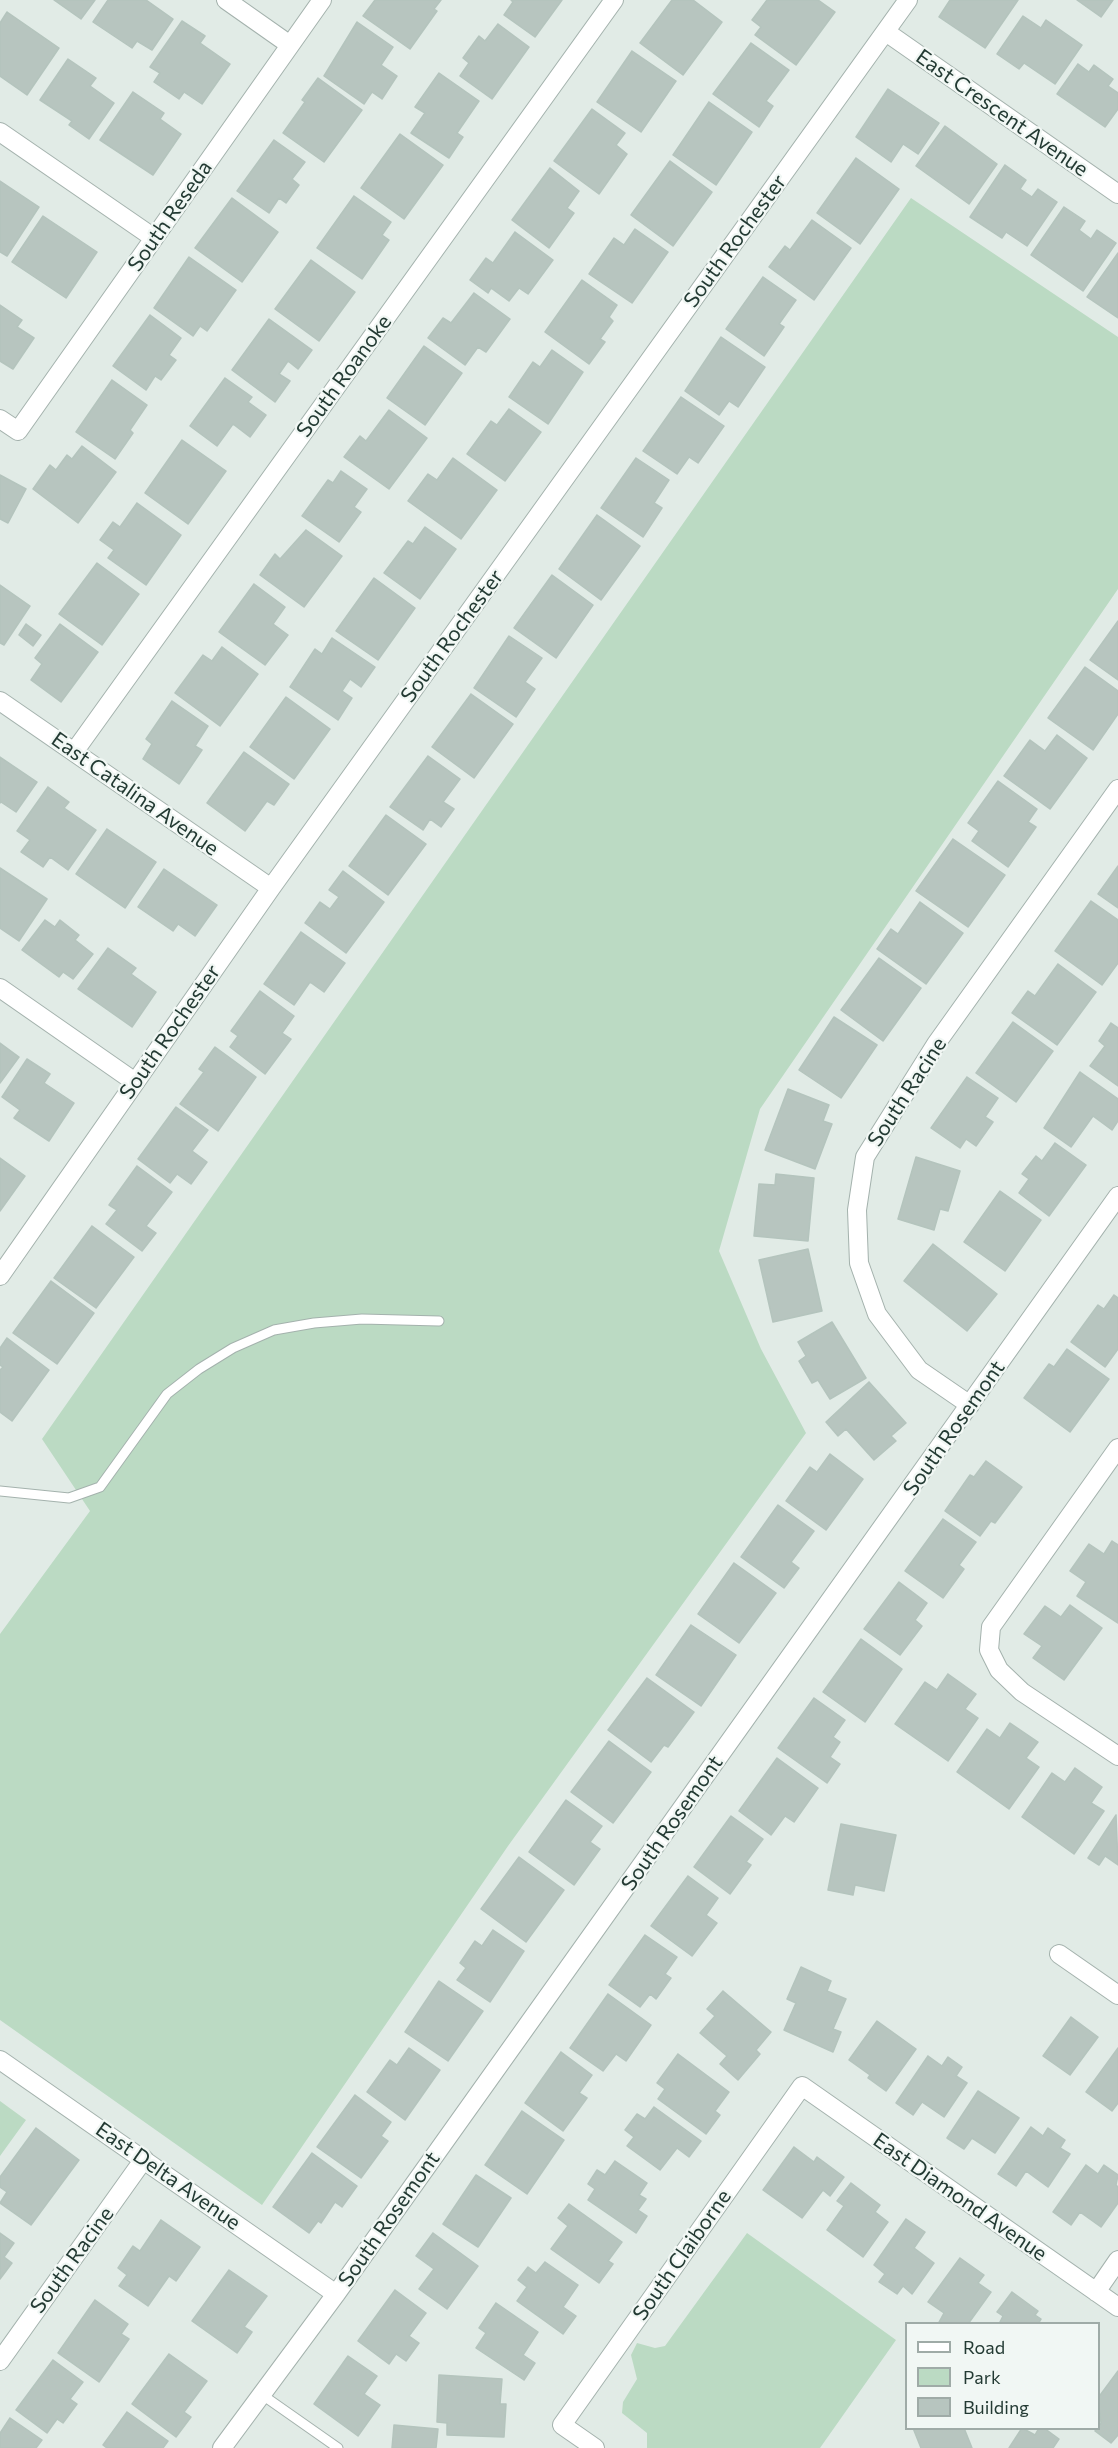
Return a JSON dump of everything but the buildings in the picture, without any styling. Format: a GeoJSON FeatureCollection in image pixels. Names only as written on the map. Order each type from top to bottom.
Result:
{"type":"FeatureCollection","features":[{"type":"Feature","properties":{"kind":"street"},"geometry":{"type":"LineString","coordinates":[[226,0],[290,45]]}},
{"type":"Feature","properties":{"kind":"street","name":"South Reseda"},"geometry":{"type":"LineString","coordinates":[[0,419],[18,431],[322,0]]}},
{"type":"Feature","properties":{"kind":"street","name":"South Roanoke"},"geometry":{"type":"LineString","coordinates":[[74,752],[614,0]]}},
{"type":"Feature","properties":{"kind":"street","name":"South Rochester"},"geometry":{"type":"LineString","coordinates":[[1,1272],[271,888],[908,0]]}},
{"type":"Feature","properties":{"kind":"street","name":"East Crescent Avenue"},"geometry":{"type":"LineString","coordinates":[[886,32],[1118,194]]}},
{"type":"Feature","properties":{"kind":"street"},"geometry":{"type":"LineString","coordinates":[[0,132],[154,238]]}},
{"type":"Feature","properties":{"kind":"street","name":"East Catalina Avenue"},"geometry":{"type":"LineString","coordinates":[[0,701],[271,888]]}},
{"type":"Feature","properties":{"kind":"street","name":"South Racine"},"geometry":{"type":"LineString","coordinates":[[970,1405],[919,1370],[877,1314],[859,1263],[857,1210],[865,1157],[936,1044],[1118,789]]}},
{"type":"Feature","properties":{"kind":"street"},"geometry":{"type":"LineString","coordinates":[[0,988],[135,1082]]}},
{"type":"Feature","properties":{"kind":"street","name":"South Rosemont"},"geometry":{"type":"LineString","coordinates":[[222,2448],[336,2294],[1118,1196]]}},
{"type":"Feature","properties":{"kind":"street"},"geometry":{"type":"LineString","coordinates":[[1118,1448],[991,1627],[990,1650],[999,1670],[1023,1692],[1118,1756]]}},
{"type":"Feature","properties":{"kind":"street"},"geometry":{"type":"LineString","coordinates":[[1059,1954],[1118,1995]]}},
{"type":"Feature","properties":{"kind":"street","name":"East Delta Avenue"},"geometry":{"type":"LineString","coordinates":[[0,2060],[336,2294]]}},
{"type":"Feature","properties":{"kind":"street","name":"East Diamond Avenue"},"geometry":{"type":"LineString","coordinates":[[802,2086],[1118,2307]]}},
{"type":"Feature","properties":{"kind":"street","name":"South Claiborne"},"geometry":{"type":"LineString","coordinates":[[595,2448],[562,2425],[802,2086]]}},
{"type":"Feature","properties":{"kind":"street","name":"South Racine"},"geometry":{"type":"LineString","coordinates":[[0,2361],[144,2159]]}},
{"type":"Feature","properties":{"kind":"street"},"geometry":{"type":"LineString","coordinates":[[1096,2292],[1118,2260]]}},
{"type":"Feature","properties":{"kind":"lane"},"geometry":{"type":"LineString","coordinates":[[0,1491],[69,1498],[100,1488],[167,1394],[199,1369],[233,1348],[274,1330],[314,1323],[362,1319],[439,1321]]}},
{"type":"Feature","properties":{"kind":"lane"},"geometry":{"type":"LineString","coordinates":[[261,2394],[338,2448]]}},
{"type":"Feature","properties":{"kind":"green space"},"geometry":{"type":"Polygon","coordinates":[[[911,198],[1118,337],[1118,589],[760,1109],[719,1251],[761,1349],[806,1433],[508,1846],[262,2205],[0,2020],[0,1634],[90,1511],[42,1439],[911,198]]]}},
{"type":"Feature","properties":{"kind":"green space"},"geometry":{"type":"Polygon","coordinates":[[[0,2101],[26,2120],[0,2156],[0,2101]]]}},
{"type":"Feature","properties":{"kind":"green space"},"geometry":{"type":"Polygon","coordinates":[[[747,2233],[896,2340],[820,2448],[647,2448],[647,2433],[622,2413],[623,2402],[637,2379],[631,2355],[637,2343],[655,2348],[665,2346],[747,2233]]]}}]}
